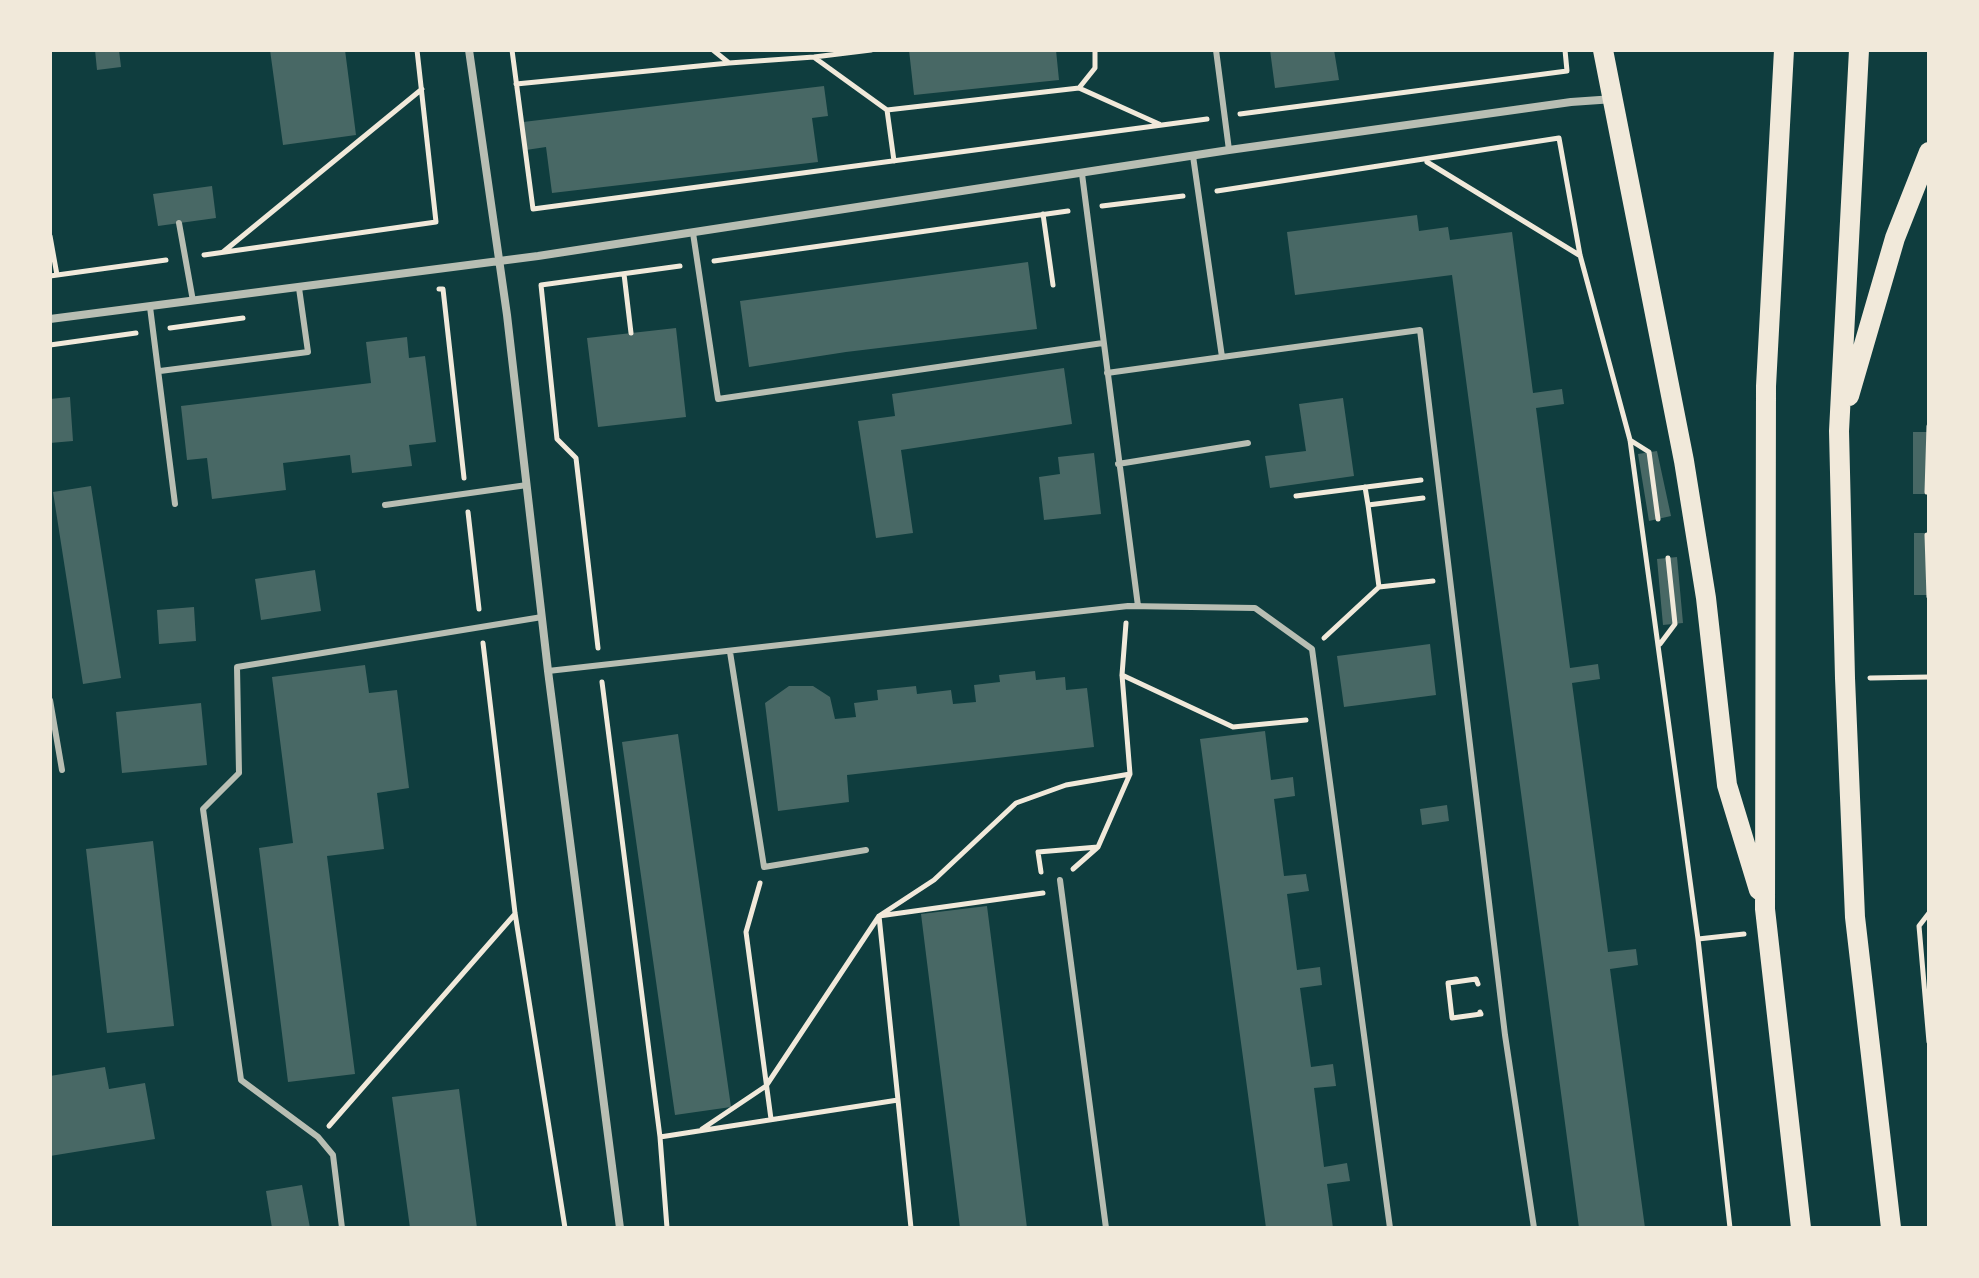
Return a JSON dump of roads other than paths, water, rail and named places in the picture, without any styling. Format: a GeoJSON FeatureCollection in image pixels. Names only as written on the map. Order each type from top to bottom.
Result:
{"type":"FeatureCollection","features":[{"type":"Feature","properties":{"kind":"main road"},"geometry":{"type":"LineString","coordinates":[[1603,50],[1684,461],[1706,598],[1727,785],[1765,909]]}},
{"type":"Feature","properties":{"kind":"main road"},"geometry":{"type":"LineString","coordinates":[[1784,50],[1766,386],[1765,909],[1801,1228]]}},
{"type":"Feature","properties":{"kind":"main road"},"geometry":{"type":"LineString","coordinates":[[1859,50],[1839,431],[1845,678],[1855,917],[1891,1228]]}},
{"type":"Feature","properties":{"kind":"main road"},"geometry":{"type":"LineString","coordinates":[[1839,431],[1895,238],[1929,152]]}},
{"type":"Feature","properties":{"kind":"street"},"geometry":{"type":"LineString","coordinates":[[469,50],[500,261],[548,671],[620,1228]]}},
{"type":"Feature","properties":{"kind":"street"},"geometry":{"type":"LineString","coordinates":[[50,319],[500,261],[1229,150],[1571,102],[1614,99]]}},
{"type":"Feature","properties":{"kind":"lane"},"geometry":{"type":"LineString","coordinates":[[1216,50],[1229,150]]}},
{"type":"Feature","properties":{"kind":"lane"},"geometry":{"type":"LineString","coordinates":[[1193,156],[1222,357]]}},
{"type":"Feature","properties":{"kind":"lane"},"geometry":{"type":"LineString","coordinates":[[1082,174],[1138,606]]}},
{"type":"Feature","properties":{"kind":"lane"},"geometry":{"type":"LineString","coordinates":[[179,223],[193,301]]}},
{"type":"Feature","properties":{"kind":"lane"},"geometry":{"type":"LineString","coordinates":[[693,233],[718,399],[1103,343]]}},
{"type":"Feature","properties":{"kind":"lane"},"geometry":{"type":"LineString","coordinates":[[160,371],[308,352],[299,288]]}},
{"type":"Feature","properties":{"kind":"lane"},"geometry":{"type":"LineString","coordinates":[[150,307],[175,504]]}},
{"type":"Feature","properties":{"kind":"lane"},"geometry":{"type":"LineString","coordinates":[[1107,373],[1420,330],[1498,980],[1534,1228]]}},
{"type":"Feature","properties":{"kind":"lane"},"geometry":{"type":"LineString","coordinates":[[1118,464],[1248,443]]}},
{"type":"Feature","properties":{"kind":"lane"},"geometry":{"type":"LineString","coordinates":[[385,505],[527,485]]}},
{"type":"Feature","properties":{"kind":"lane"},"geometry":{"type":"LineString","coordinates":[[548,671],[1128,606],[1255,608],[1312,649],[1390,1228]]}},
{"type":"Feature","properties":{"kind":"lane"},"geometry":{"type":"LineString","coordinates":[[342,1228],[333,1155],[318,1137],[241,1080],[203,809],[239,773],[237,667],[542,617]]}},
{"type":"Feature","properties":{"kind":"lane"},"geometry":{"type":"LineString","coordinates":[[730,652],[764,867],[866,850]]}},
{"type":"Feature","properties":{"kind":"lane"},"geometry":{"type":"LineString","coordinates":[[50,700],[62,770]]}},
{"type":"Feature","properties":{"kind":"lane"},"geometry":{"type":"LineString","coordinates":[[1060,880],[1106,1228]]}}]}
